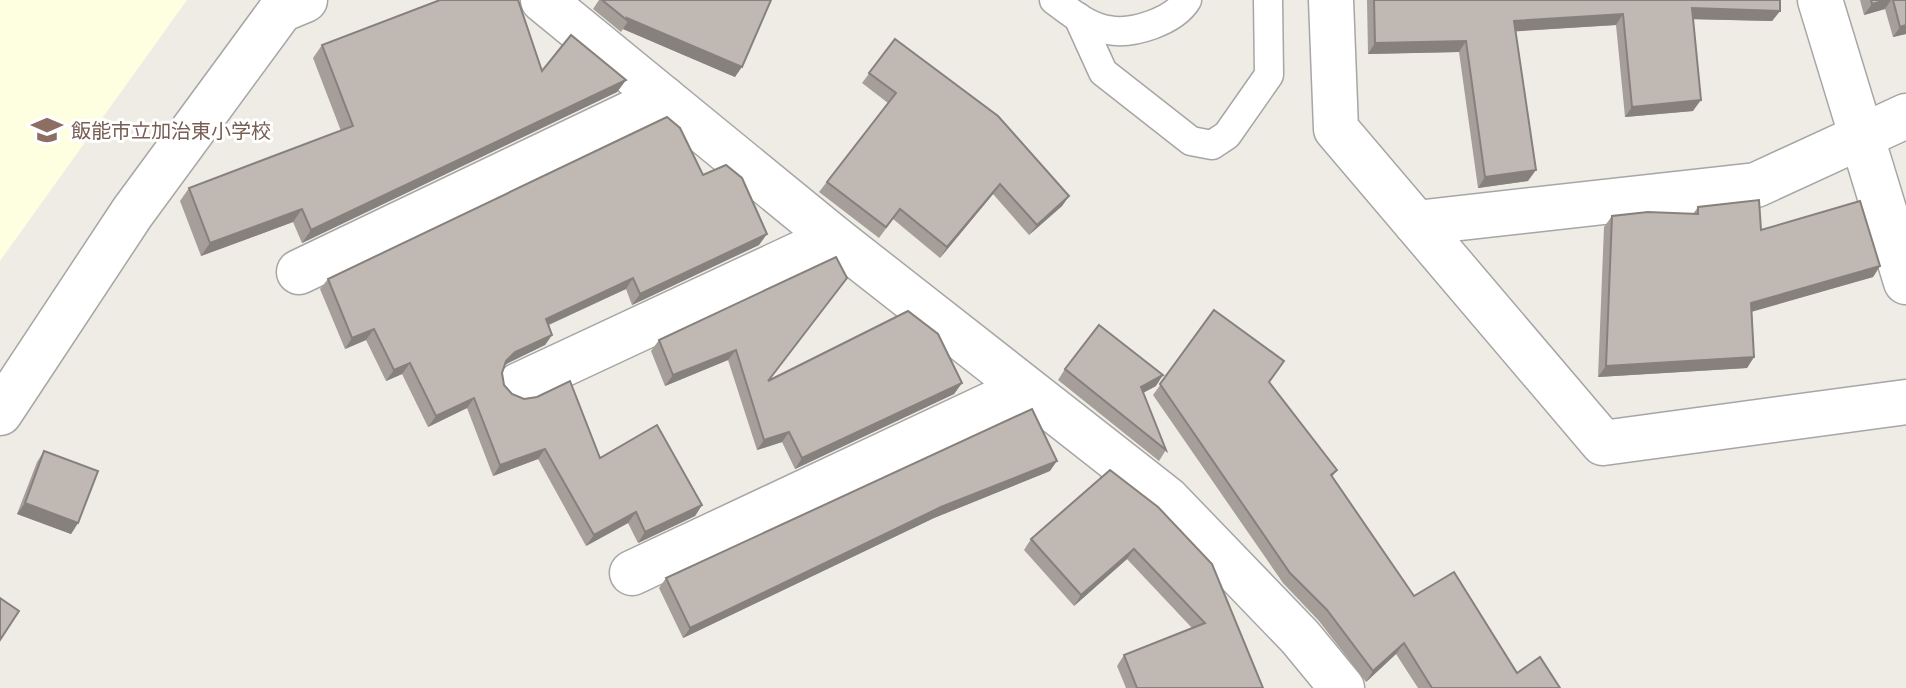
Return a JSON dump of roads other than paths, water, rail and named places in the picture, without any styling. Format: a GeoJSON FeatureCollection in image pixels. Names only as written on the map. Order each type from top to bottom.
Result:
{"type":"FeatureCollection","features":[{"type":"Feature","properties":{"kind":"street"},"geometry":{"type":"LineString","coordinates":[[0,413],[132,213],[281,10],[305,0]]}},
{"type":"Feature","properties":{"kind":"street"},"geometry":{"type":"LineString","coordinates":[[543,0],[834,238],[1167,499],[1300,637],[1342,688]]}},
{"type":"Feature","properties":{"kind":"street"},"geometry":{"type":"LineString","coordinates":[[1331,0],[1336,129],[1603,443],[1906,402]]}},
{"type":"Feature","properties":{"kind":"street"},"geometry":{"type":"LineString","coordinates":[[1820,0],[1906,282]]}},
{"type":"Feature","properties":{"kind":"street"},"geometry":{"type":"LineString","coordinates":[[299,272],[663,98]]}},
{"type":"Feature","properties":{"kind":"street"},"geometry":{"type":"LineString","coordinates":[[1416,223],[1756,185],[1906,116]]}},
{"type":"Feature","properties":{"kind":"street"},"geometry":{"type":"LineString","coordinates":[[519,385],[834,238]]}},
{"type":"Feature","properties":{"kind":"street"},"geometry":{"type":"LineString","coordinates":[[632,573],[1024,389]]}},
{"type":"Feature","properties":{"kind":"lane"},"geometry":{"type":"LineString","coordinates":[[1054,0],[1078,17],[1109,31],[1139,28],[1181,2]]}},
{"type":"Feature","properties":{"kind":"lane"},"geometry":{"type":"LineString","coordinates":[[1078,17],[1103,72],[1191,141],[1212,145],[1227,135],[1269,75],[1268,0]]}},
{"type":"Feature","properties":{"kind":"place","name":"飯能市立加治東小学校"},"geometry":{"type":"Point","coordinates":[47,130]}}]}
